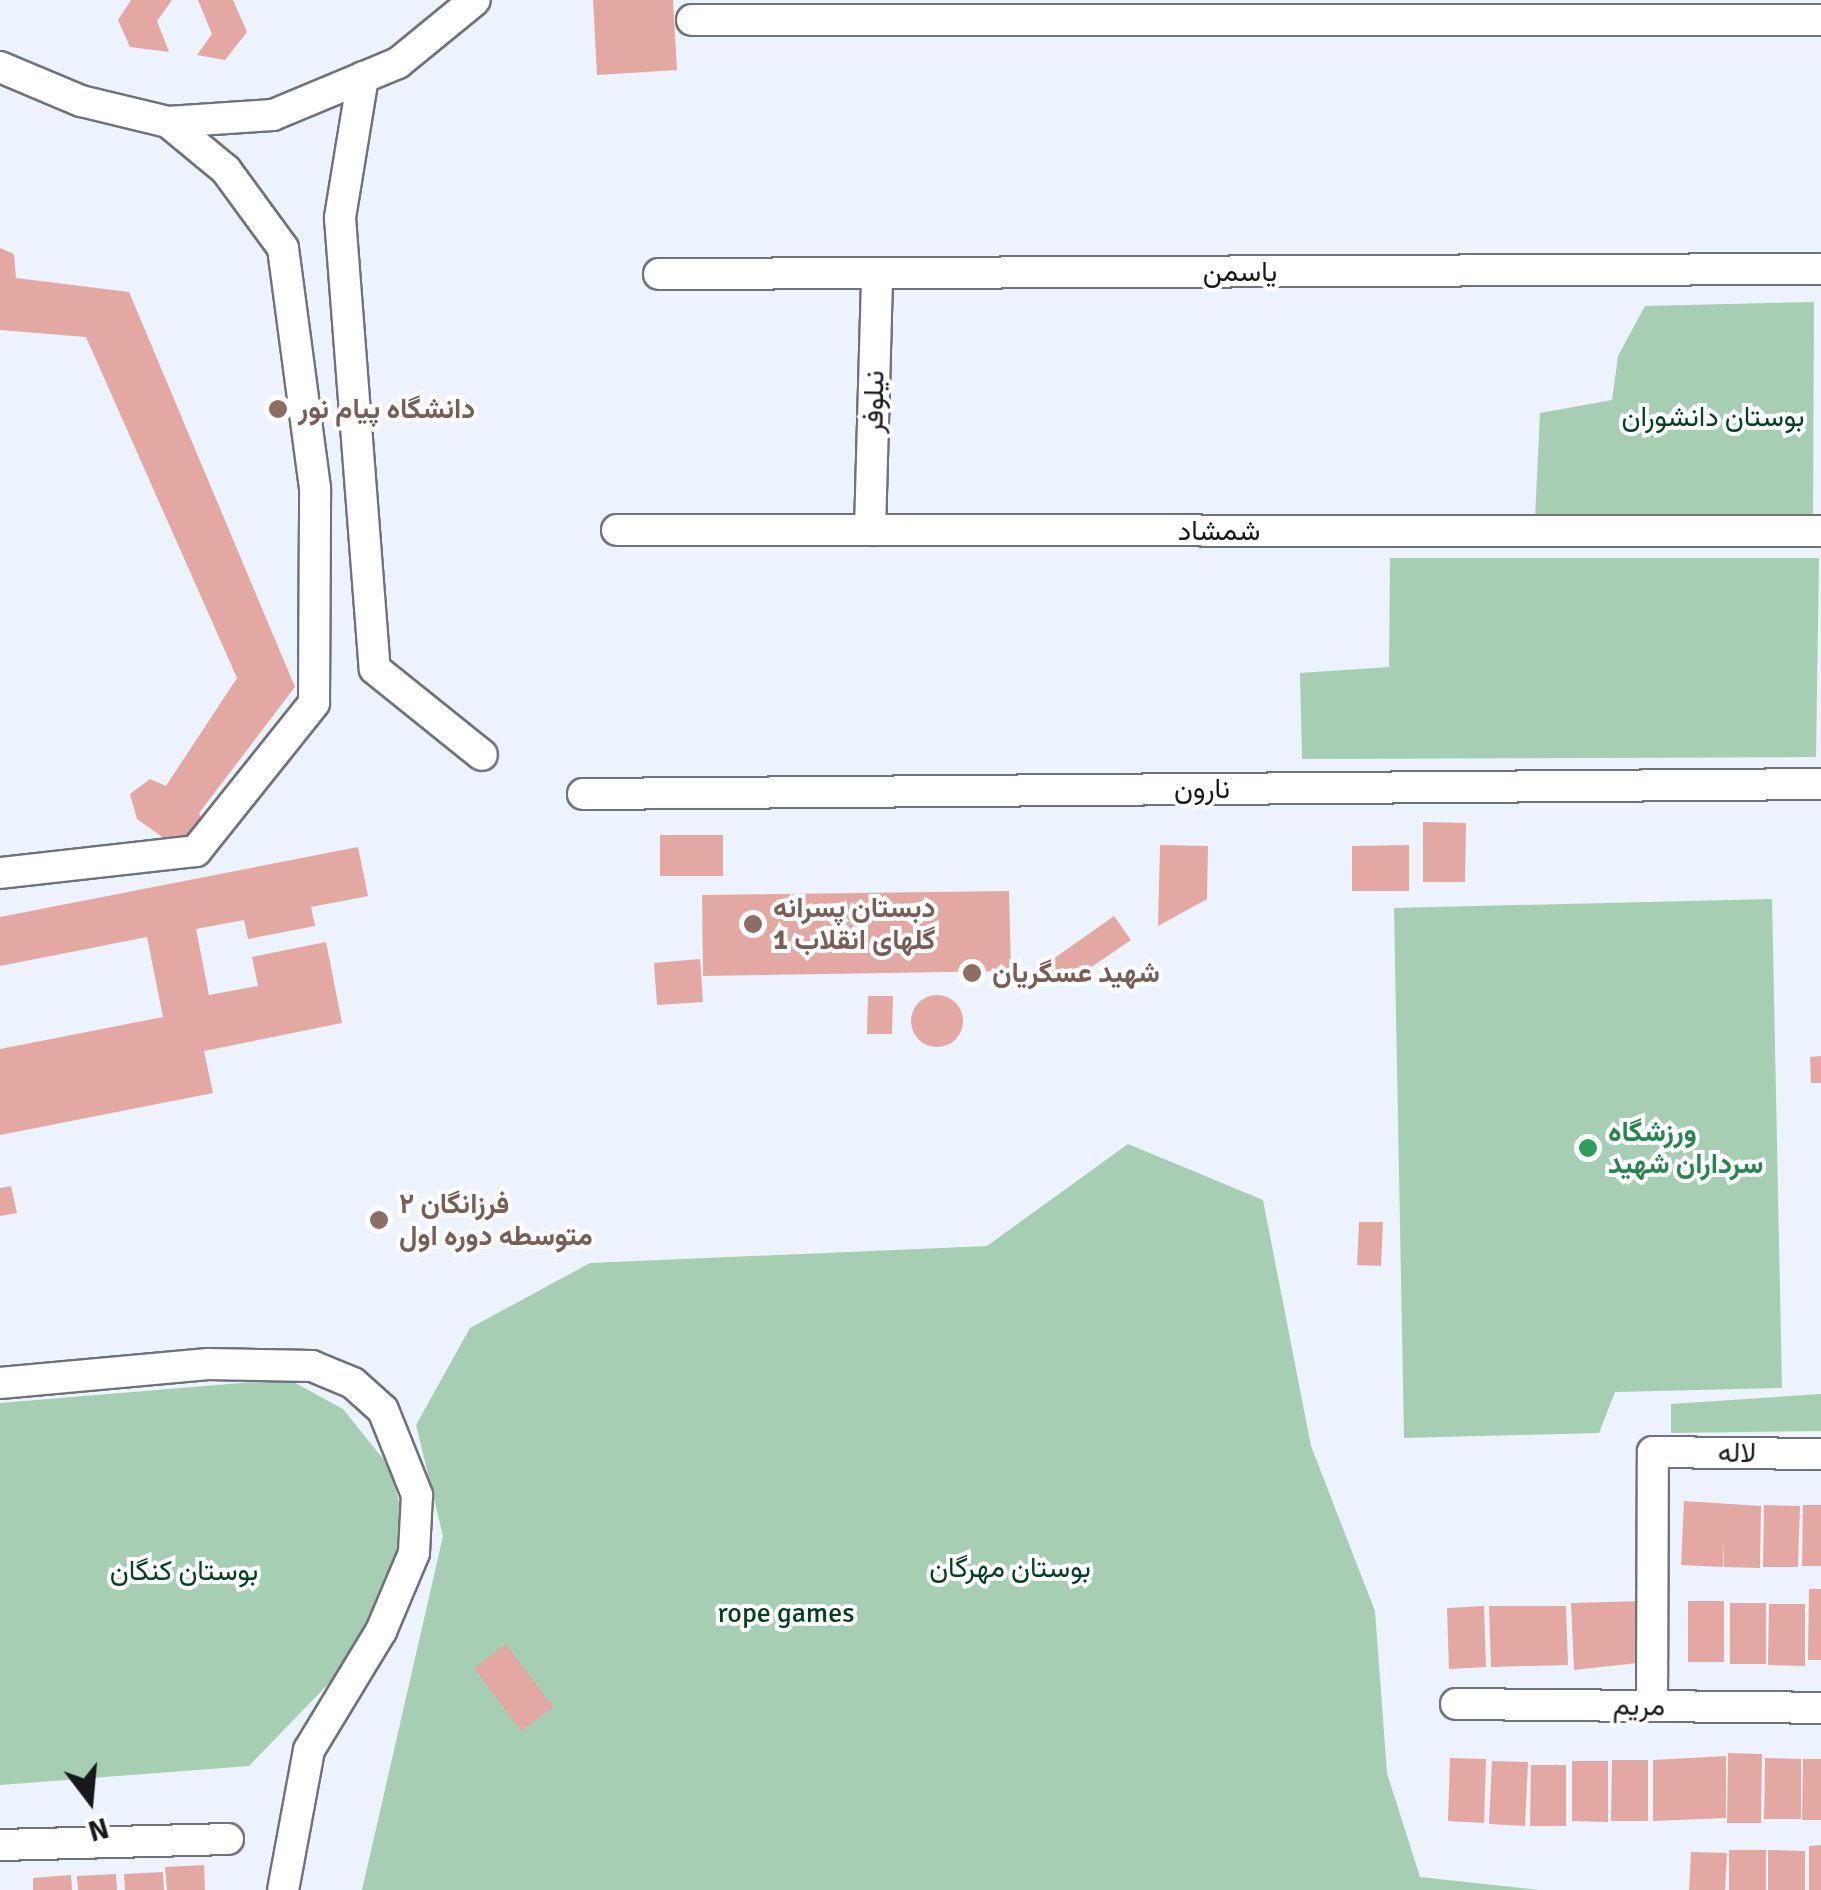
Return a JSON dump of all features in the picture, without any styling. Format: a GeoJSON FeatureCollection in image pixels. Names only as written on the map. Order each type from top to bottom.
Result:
{"type":"FeatureCollection","features":[{"type":"Feature","properties":{"kind":"street"},"geometry":{"type":"LineString","coordinates":[[0,67],[81,101],[168,122],[273,115],[398,63],[475,0]]}},
{"type":"Feature","properties":{"kind":"street"},"geometry":{"type":"LineString","coordinates":[[692,20],[954,10],[1821,20]]}},
{"type":"Feature","properties":{"kind":"street"},"geometry":{"type":"LineString","coordinates":[[363,77],[340,218],[375,669],[482,755]]}},
{"type":"Feature","properties":{"kind":"street"},"geometry":{"type":"LineString","coordinates":[[0,874],[196,851],[314,703],[315,488],[283,248],[226,170],[168,122]]}},
{"type":"Feature","properties":{"kind":"street","name":"یاسمن"},"geometry":{"type":"LineString","coordinates":[[659,274],[1821,269]]}},
{"type":"Feature","properties":{"kind":"street","name":"نیلوفر"},"geometry":{"type":"LineString","coordinates":[[870,530],[877,273]]}},
{"type":"Feature","properties":{"kind":"street","name":"شمشاد"},"geometry":{"type":"LineString","coordinates":[[617,530],[1821,531]]}},
{"type":"Feature","properties":{"kind":"street","name":"نارون"},"geometry":{"type":"LineString","coordinates":[[583,794],[1821,784]]}},
{"type":"Feature","properties":{"kind":"street"},"geometry":{"type":"LineString","coordinates":[[0,1383],[208,1364],[312,1366],[352,1383],[383,1410],[418,1495],[414,1553],[381,1631],[310,1750],[283,1890]]}},
{"type":"Feature","properties":{"kind":"street","name":"لاله"},"geometry":{"type":"LineString","coordinates":[[1652,1706],[1652,1452],[1821,1454]]}},
{"type":"Feature","properties":{"kind":"street","name":"مریم"},"geometry":{"type":"LineString","coordinates":[[1456,1704],[1821,1708]]}},
{"type":"Feature","properties":{"kind":"street"},"geometry":{"type":"LineString","coordinates":[[0,1846],[228,1838]]}},
{"type":"Feature","properties":{"kind":"green space","name":"بوستان دانشوران"},"geometry":{"type":"Polygon","coordinates":[[[1814,302],[1813,522],[1535,518],[1540,413],[1612,400],[1618,356],[1645,306],[1814,302]]]}},
{"type":"Feature","properties":{"kind":"green space"},"geometry":{"type":"Polygon","coordinates":[[[1390,558],[1819,558],[1816,757],[1302,759],[1300,673],[1389,667],[1390,558]]]}},
{"type":"Feature","properties":{"kind":"green space","name":"ورزشگاه سرداران شهید"},"geometry":{"type":"Polygon","coordinates":[[[1772,899],[1782,1388],[1615,1392],[1599,1433],[1404,1438],[1394,908],[1772,899]]]}},
{"type":"Feature","properties":{"kind":"green space","name":"بوستان مهرگان"},"geometry":{"type":"Polygon","coordinates":[[[1128,1144],[1263,1200],[1311,1446],[1375,1611],[1387,1773],[1420,1877],[1539,1890],[362,1890],[443,1536],[416,1425],[470,1328],[590,1263],[987,1246],[1128,1144]]]}},
{"type":"Feature","properties":{"kind":"green space","name":"بوستان کنگان"},"geometry":{"type":"Polygon","coordinates":[[[288,1379],[343,1409],[388,1465],[404,1518],[396,1568],[335,1677],[249,1766],[0,1785],[0,1403],[288,1379]]]}},
{"type":"Feature","properties":{"kind":"green space"},"geometry":{"type":"Polygon","coordinates":[[[1821,1394],[1821,1431],[1671,1433],[1671,1404],[1821,1394]]]}},
{"type":"Feature","properties":{"kind":"building"},"geometry":{"type":"Polygon","coordinates":[[[131,0],[172,0],[157,21],[169,52],[130,47],[118,20],[131,0]]]}},
{"type":"Feature","properties":{"kind":"building"},"geometry":{"type":"Polygon","coordinates":[[[198,0],[233,0],[247,32],[225,60],[197,55],[212,34],[198,0]]]}},
{"type":"Feature","properties":{"kind":"building"},"geometry":{"type":"Polygon","coordinates":[[[593,0],[673,0],[677,70],[597,75],[593,0]]]}},
{"type":"Feature","properties":{"kind":"building"},"geometry":{"type":"Polygon","coordinates":[[[0,248],[14,254],[16,278],[129,292],[295,687],[199,813],[207,833],[182,851],[137,819],[130,794],[150,779],[166,786],[237,678],[86,337],[0,330],[0,248]]]}},
{"type":"Feature","properties":{"kind":"building"},"geometry":{"type":"Polygon","coordinates":[[[1423,822],[1466,823],[1465,882],[1423,882],[1423,822]]]}},
{"type":"Feature","properties":{"kind":"building"},"geometry":{"type":"Polygon","coordinates":[[[660,835],[723,835],[723,876],[660,876],[660,835]]]}},
{"type":"Feature","properties":{"kind":"building"},"geometry":{"type":"Polygon","coordinates":[[[1160,845],[1208,846],[1207,899],[1158,926],[1160,845]]]}},
{"type":"Feature","properties":{"kind":"building"},"geometry":{"type":"Polygon","coordinates":[[[1409,845],[1409,891],[1352,891],[1352,846],[1409,845]]]}},
{"type":"Feature","properties":{"kind":"building"},"geometry":{"type":"Polygon","coordinates":[[[358,847],[368,896],[311,907],[315,926],[248,939],[244,920],[196,929],[209,995],[258,986],[252,957],[326,942],[342,1023],[204,1051],[213,1093],[0,1135],[0,1049],[163,1017],[147,937],[0,966],[0,917],[358,847]]]}},
{"type":"Feature","properties":{"kind":"building"},"geometry":{"type":"Polygon","coordinates":[[[1009,891],[1011,971],[703,976],[702,895],[1009,891]]]}},
{"type":"Feature","properties":{"kind":"building"},"geometry":{"type":"Polygon","coordinates":[[[1114,916],[1131,940],[1062,987],[1046,964],[1114,916]]]}},
{"type":"Feature","properties":{"kind":"building"},"geometry":{"type":"Polygon","coordinates":[[[700,959],[703,1002],[657,1005],[654,963],[700,959]]]}},
{"type":"Feature","properties":{"kind":"building"},"geometry":{"type":"Polygon","coordinates":[[[937,995],[956,1002],[963,1021],[956,1040],[937,1047],[918,1040],[911,1021],[918,1002],[937,995]]]}},
{"type":"Feature","properties":{"kind":"building"},"geometry":{"type":"Polygon","coordinates":[[[868,996],[893,996],[892,1034],[867,1034],[868,996]]]}},
{"type":"Feature","properties":{"kind":"building"},"geometry":{"type":"Polygon","coordinates":[[[1821,1056],[1821,1083],[1811,1083],[1810,1057],[1821,1056]]]}},
{"type":"Feature","properties":{"kind":"building"},"geometry":{"type":"Polygon","coordinates":[[[11,1186],[17,1213],[0,1216],[0,1188],[11,1186]]]}},
{"type":"Feature","properties":{"kind":"building"},"geometry":{"type":"Polygon","coordinates":[[[1359,1222],[1383,1222],[1381,1266],[1357,1265],[1359,1222]]]}},
{"type":"Feature","properties":{"kind":"building"},"geometry":{"type":"Polygon","coordinates":[[[1684,1501],[1761,1506],[1760,1568],[1724,1567],[1724,1540],[1723,1567],[1681,1565],[1684,1501]]]}},
{"type":"Feature","properties":{"kind":"building"},"geometry":{"type":"Polygon","coordinates":[[[1764,1505],[1800,1506],[1798,1567],[1763,1567],[1764,1505]]]}},
{"type":"Feature","properties":{"kind":"building"},"geometry":{"type":"Polygon","coordinates":[[[1803,1505],[1821,1505],[1821,1566],[1802,1566],[1803,1505]]]}},
{"type":"Feature","properties":{"kind":"building"},"geometry":{"type":"Polygon","coordinates":[[[1809,1589],[1821,1589],[1821,1660],[1808,1660],[1809,1589]]]}},
{"type":"Feature","properties":{"kind":"building"},"geometry":{"type":"Polygon","coordinates":[[[1643,1601],[1646,1662],[1574,1670],[1571,1603],[1643,1601]]]}},
{"type":"Feature","properties":{"kind":"building"},"geometry":{"type":"Polygon","coordinates":[[[1688,1601],[1724,1601],[1724,1662],[1688,1662],[1688,1601]]]}},
{"type":"Feature","properties":{"kind":"building"},"geometry":{"type":"Polygon","coordinates":[[[1730,1603],[1766,1603],[1766,1664],[1730,1664],[1730,1603]]]}},
{"type":"Feature","properties":{"kind":"building"},"geometry":{"type":"Polygon","coordinates":[[[1769,1604],[1805,1604],[1805,1666],[1768,1665],[1769,1604]]]}},
{"type":"Feature","properties":{"kind":"building"},"geometry":{"type":"Polygon","coordinates":[[[1484,1606],[1486,1667],[1449,1669],[1447,1608],[1484,1606]]]}},
{"type":"Feature","properties":{"kind":"building"},"geometry":{"type":"Polygon","coordinates":[[[1489,1606],[1566,1606],[1568,1665],[1491,1667],[1489,1606]]]}},
{"type":"Feature","properties":{"kind":"building"},"geometry":{"type":"Polygon","coordinates":[[[506,1644],[553,1707],[521,1731],[474,1668],[506,1644]]]}},
{"type":"Feature","properties":{"kind":"building"},"geometry":{"type":"Polygon","coordinates":[[[1728,1753],[1762,1754],[1761,1823],[1727,1823],[1728,1753]]]}},
{"type":"Feature","properties":{"kind":"building"},"geometry":{"type":"Polygon","coordinates":[[[1726,1756],[1726,1818],[1653,1821],[1653,1760],[1726,1756]]]}},
{"type":"Feature","properties":{"kind":"building"},"geometry":{"type":"Polygon","coordinates":[[[1450,1758],[1486,1759],[1484,1823],[1448,1821],[1450,1758]]]}},
{"type":"Feature","properties":{"kind":"building"},"geometry":{"type":"Polygon","coordinates":[[[1765,1758],[1801,1759],[1801,1819],[1764,1819],[1765,1758]]]}},
{"type":"Feature","properties":{"kind":"building"},"geometry":{"type":"Polygon","coordinates":[[[1803,1759],[1821,1759],[1821,1820],[1802,1820],[1803,1759]]]}},
{"type":"Feature","properties":{"kind":"building"},"geometry":{"type":"Polygon","coordinates":[[[1612,1760],[1648,1760],[1648,1821],[1611,1821],[1612,1760]]]}},
{"type":"Feature","properties":{"kind":"building"},"geometry":{"type":"Polygon","coordinates":[[[1492,1761],[1528,1762],[1525,1826],[1489,1824],[1492,1761]]]}},
{"type":"Feature","properties":{"kind":"building"},"geometry":{"type":"Polygon","coordinates":[[[1572,1761],[1608,1761],[1608,1822],[1572,1821],[1572,1761]]]}},
{"type":"Feature","properties":{"kind":"building"},"geometry":{"type":"Polygon","coordinates":[[[1531,1765],[1566,1765],[1566,1826],[1530,1826],[1531,1765]]]}},
{"type":"Feature","properties":{"kind":"building"},"geometry":{"type":"Polygon","coordinates":[[[1821,1845],[1821,1890],[1809,1890],[1809,1846],[1821,1845]]]}},
{"type":"Feature","properties":{"kind":"building"},"geometry":{"type":"Polygon","coordinates":[[[1729,1850],[1766,1850],[1766,1890],[1729,1890],[1729,1850]]]}},
{"type":"Feature","properties":{"kind":"building"},"geometry":{"type":"Polygon","coordinates":[[[1768,1850],[1805,1851],[1805,1890],[1768,1890],[1768,1850]]]}},
{"type":"Feature","properties":{"kind":"building"},"geometry":{"type":"Polygon","coordinates":[[[1691,1852],[1727,1853],[1725,1890],[1689,1890],[1691,1852]]]}},
{"type":"Feature","properties":{"kind":"building"},"geometry":{"type":"Polygon","coordinates":[[[204,1865],[205,1890],[167,1890],[165,1867],[204,1865]]]}},
{"type":"Feature","properties":{"kind":"building"},"geometry":{"type":"Polygon","coordinates":[[[163,1872],[164,1890],[125,1890],[124,1874],[163,1872]]]}},
{"type":"Feature","properties":{"kind":"building"},"geometry":{"type":"Polygon","coordinates":[[[116,1874],[117,1890],[78,1890],[77,1876],[116,1874]]]}},
{"type":"Feature","properties":{"kind":"building"},"geometry":{"type":"Polygon","coordinates":[[[71,1875],[72,1890],[33,1890],[33,1878],[71,1875]]]}},
{"type":"Feature","properties":{"kind":"place","name":"دانشگاه پیام نور"},"geometry":{"type":"Point","coordinates":[278,409]}},
{"type":"Feature","properties":{"kind":"place","name":"دبستان پسرانه گلهای انقلاب 1"},"geometry":{"type":"Point","coordinates":[753,924]}},
{"type":"Feature","properties":{"kind":"place","name":"شهید عسگریان"},"geometry":{"type":"Point","coordinates":[972,973]}},
{"type":"Feature","properties":{"kind":"place","name":"ورزشگاه سرداران شهید"},"geometry":{"type":"Point","coordinates":[1588,1148]}},
{"type":"Feature","properties":{"kind":"place","name":"فرزانگان ۲ متوسطه دوره اول"},"geometry":{"type":"Point","coordinates":[379,1220]}},
{"type":"Feature","properties":{"kind":"park label","name":"rope games"},"geometry":{"type":"Point","coordinates":[786,1613]}}]}
